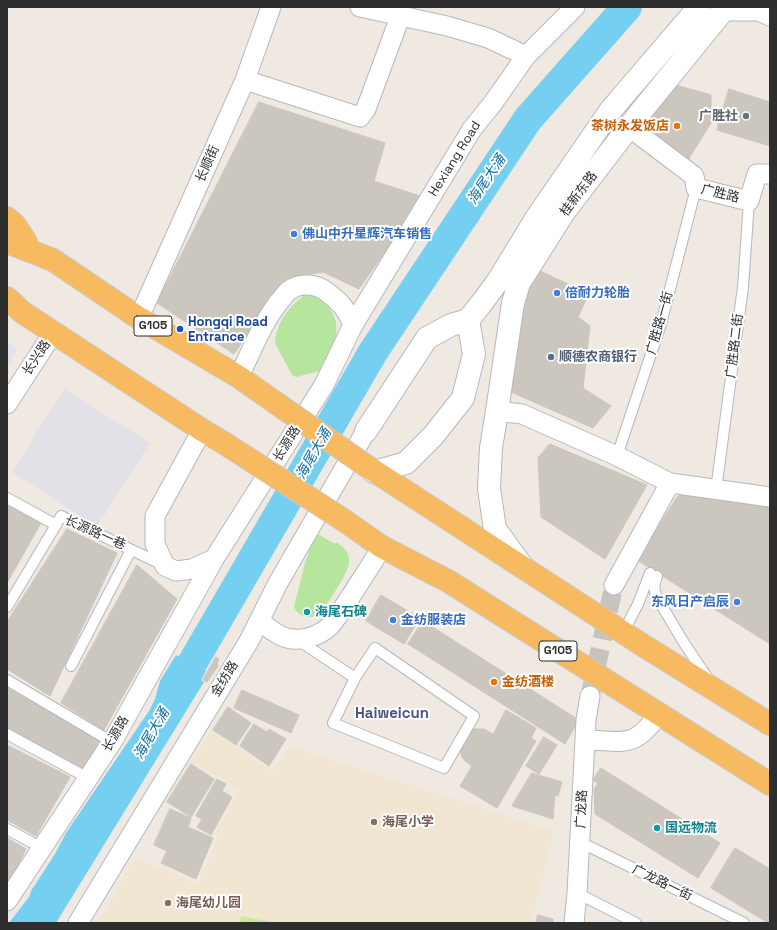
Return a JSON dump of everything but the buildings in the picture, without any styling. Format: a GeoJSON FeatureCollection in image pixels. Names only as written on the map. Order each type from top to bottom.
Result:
{"type":"FeatureCollection","features":[{"type":"Feature","properties":{"kind":"highway"},"geometry":{"type":"LineString","coordinates":[[7,218],[14,225],[17,242]]}},
{"type":"Feature","properties":{"kind":"highway","name":"G105"},"geometry":{"type":"LineString","coordinates":[[17,242],[53,260],[139,318],[248,383],[370,469],[623,633],[770,724]]}},
{"type":"Feature","properties":{"kind":"highway"},"geometry":{"type":"LineString","coordinates":[[7,298],[22,312],[53,333],[202,430]]}},
{"type":"Feature","properties":{"kind":"highway","name":"G105"},"geometry":{"type":"LineString","coordinates":[[202,430],[345,521],[382,547],[448,581],[770,784]]}},
{"type":"Feature","properties":{"kind":"street","name":"长顺街"},"geometry":{"type":"LineString","coordinates":[[139,318],[245,80],[271,7]]}},
{"type":"Feature","properties":{"kind":"street"},"geometry":{"type":"LineString","coordinates":[[360,7],[400,17],[448,26],[488,38],[526,56]]}},
{"type":"Feature","properties":{"kind":"street","name":"Hexiang Road"},"geometry":{"type":"LineString","coordinates":[[353,325],[472,129],[493,103],[526,56],[576,7]]}},
{"type":"Feature","properties":{"kind":"street","name":"桂新东路"},"geometry":{"type":"LineString","coordinates":[[497,411],[490,350],[471,316],[498,280],[537,217],[610,111],[699,7]]}},
{"type":"Feature","properties":{"kind":"street"},"geometry":{"type":"LineString","coordinates":[[725,9],[759,11],[770,16]]}},
{"type":"Feature","properties":{"kind":"street","name":"桂新东路"},"geometry":{"type":"LineString","coordinates":[[524,569],[495,529],[489,489],[491,448],[513,303],[519,283],[564,212],[629,127],[725,9]]}},
{"type":"Feature","properties":{"kind":"street"},"geometry":{"type":"LineString","coordinates":[[245,80],[360,117],[366,109],[400,17]]}},
{"type":"Feature","properties":{"kind":"street","name":"广胜路"},"geometry":{"type":"LineString","coordinates":[[629,127],[694,176],[696,188],[749,201],[757,174],[770,174]]}},
{"type":"Feature","properties":{"kind":"street"},"geometry":{"type":"LineString","coordinates":[[248,383],[263,327],[277,304],[290,290],[302,285],[316,286],[324,289],[346,309],[353,325]]}},
{"type":"Feature","properties":{"kind":"street"},"geometry":{"type":"LineString","coordinates":[[366,431],[427,338],[451,324],[471,316],[474,354],[463,398],[433,436],[406,463],[370,469]]}},
{"type":"Feature","properties":{"kind":"street","name":"长源路"},"geometry":{"type":"LineString","coordinates":[[7,900],[112,742],[214,559],[324,386],[353,325]]}},
{"type":"Feature","properties":{"kind":"street","name":"长兴路"},"geometry":{"type":"LineString","coordinates":[[7,404],[53,333]]}},
{"type":"Feature","properties":{"kind":"street"},"geometry":{"type":"LineString","coordinates":[[497,411],[522,414],[617,456],[670,483],[770,498]]}},
{"type":"Feature","properties":{"kind":"street"},"geometry":{"type":"LineString","coordinates":[[202,430],[155,516],[155,544],[165,566],[176,571],[192,569],[214,559]]}},
{"type":"Feature","properties":{"kind":"street","name":"金纺路"},"geometry":{"type":"LineString","coordinates":[[78,923],[224,679],[249,641],[278,583],[366,431]]}},
{"type":"Feature","properties":{"kind":"street"},"geometry":{"type":"LineString","coordinates":[[614,585],[670,483]]}},
{"type":"Feature","properties":{"kind":"street"},"geometry":{"type":"LineString","coordinates":[[259,621],[288,639],[298,640],[312,637],[321,632],[339,615],[382,547]]}},
{"type":"Feature","properties":{"kind":"street","name":"广龙路"},"geometry":{"type":"LineString","coordinates":[[574,923],[577,893],[586,720],[590,696]]}},
{"type":"Feature","properties":{"kind":"street"},"geometry":{"type":"LineString","coordinates":[[586,740],[630,741],[641,735],[659,714]]}},
{"type":"Feature","properties":{"kind":"lane","name":"广胜路一街"},"geometry":{"type":"LineString","coordinates":[[617,456],[661,324],[696,188]]}},
{"type":"Feature","properties":{"kind":"lane","name":"广胜路二街"},"geometry":{"type":"LineString","coordinates":[[716,490],[743,287],[749,201]]}},
{"type":"Feature","properties":{"kind":"lane","name":"长源路一巷"},"geometry":{"type":"LineString","coordinates":[[7,498],[56,525],[61,516],[165,566]]}},
{"type":"Feature","properties":{"kind":"lane"},"geometry":{"type":"LineString","coordinates":[[7,607],[56,525]]}},
{"type":"Feature","properties":{"kind":"lane"},"geometry":{"type":"LineString","coordinates":[[71,666],[131,550]]}},
{"type":"Feature","properties":{"kind":"lane"},"geometry":{"type":"LineString","coordinates":[[623,633],[654,574],[656,596],[684,643],[719,693]]}},
{"type":"Feature","properties":{"kind":"lane"},"geometry":{"type":"LineString","coordinates":[[298,640],[355,678]]}},
{"type":"Feature","properties":{"kind":"lane"},"geometry":{"type":"LineString","coordinates":[[375,648],[474,716],[444,768],[333,723],[355,678],[375,648]]}},
{"type":"Feature","properties":{"kind":"lane"},"geometry":{"type":"LineString","coordinates":[[7,680],[112,742]]}},
{"type":"Feature","properties":{"kind":"lane"},"geometry":{"type":"LineString","coordinates":[[7,734],[88,778]]}},
{"type":"Feature","properties":{"kind":"lane"},"geometry":{"type":"LineString","coordinates":[[7,829],[42,848]]}},
{"type":"Feature","properties":{"kind":"lane","name":"广龙路一街"},"geometry":{"type":"LineString","coordinates":[[580,842],[744,923]]}},
{"type":"Feature","properties":{"kind":"lane"},"geometry":{"type":"LineString","coordinates":[[577,893],[636,923]]}},
{"type":"Feature","properties":{"kind":"shaded area"},"geometry":{"type":"Polygon","coordinates":[[[7,342],[18,348],[7,366],[7,342]]]}},
{"type":"Feature","properties":{"kind":"shaded area"},"geometry":{"type":"Polygon","coordinates":[[[64,389],[150,443],[97,527],[12,472],[64,389]]]}},
{"type":"Feature","properties":{"kind":"shaded area","name":"海尾小学"},"geometry":{"type":"Polygon","coordinates":[[[211,730],[273,772],[291,747],[554,831],[532,923],[98,923],[135,858],[198,884],[218,838],[214,834],[239,790],[191,762],[211,730]]]}},
{"type":"Feature","properties":{"kind":"green space"},"geometry":{"type":"Polygon","coordinates":[[[305,295],[316,297],[329,307],[336,322],[336,341],[333,353],[324,370],[296,377],[292,375],[275,343],[278,328],[285,315],[299,299],[305,295]]]}},
{"type":"Feature","properties":{"kind":"green space"},"geometry":{"type":"Polygon","coordinates":[[[316,533],[335,544],[336,542],[342,546],[346,550],[349,562],[342,580],[321,614],[310,617],[298,613],[294,607],[305,563],[316,533]]]}},
{"type":"Feature","properties":{"kind":"green space"},"geometry":{"type":"Polygon","coordinates":[[[241,916],[277,923],[240,923],[241,916]]]}},
{"type":"Feature","properties":{"kind":"water"},"geometry":{"type":"Polygon","coordinates":[[[176,655],[206,671],[201,680],[204,682],[56,923],[9,923],[29,897],[31,891],[55,854],[66,833],[149,711],[155,699],[160,681],[176,655]]]}},
{"type":"Feature","properties":{"kind":"waterway","name":"海尾大涌"},"geometry":{"type":"LineString","coordinates":[[172,698],[373,352],[528,119],[627,7]]}},
{"type":"Feature","properties":{"kind":"tunnel"},"geometry":{"type":"LineString","coordinates":[[590,696],[614,585]]}},
{"type":"Feature","properties":{"kind":"place","name":"广胜社"},"geometry":{"type":"Point","coordinates":[746,116]}},
{"type":"Feature","properties":{"kind":"place","name":"茶树永发饭店"},"geometry":{"type":"Point","coordinates":[677,126]}},
{"type":"Feature","properties":{"kind":"place","name":"佛山中升星辉汽车销售"},"geometry":{"type":"Point","coordinates":[294,234]}},
{"type":"Feature","properties":{"kind":"place","name":"倍耐力轮胎"},"geometry":{"type":"Point","coordinates":[557,293]}},
{"type":"Feature","properties":{"kind":"place","name":"Hongqi Road Entrance"},"geometry":{"type":"Point","coordinates":[180,329]}},
{"type":"Feature","properties":{"kind":"place","name":"顺德农商银行"},"geometry":{"type":"Point","coordinates":[551,357]}},
{"type":"Feature","properties":{"kind":"place","name":"东风日产启辰"},"geometry":{"type":"Point","coordinates":[737,602]}},
{"type":"Feature","properties":{"kind":"place","name":"海尾石碑"},"geometry":{"type":"Point","coordinates":[307,612]}},
{"type":"Feature","properties":{"kind":"place","name":"金纺服装店"},"geometry":{"type":"Point","coordinates":[393,620]}},
{"type":"Feature","properties":{"kind":"place","name":"金纺酒楼"},"geometry":{"type":"Point","coordinates":[494,682]}},
{"type":"Feature","properties":{"kind":"place","name":"海尾小学"},"geometry":{"type":"Point","coordinates":[374,822]}},
{"type":"Feature","properties":{"kind":"place","name":"国远物流"},"geometry":{"type":"Point","coordinates":[657,828]}},
{"type":"Feature","properties":{"kind":"place","name":"海尾幼儿园"},"geometry":{"type":"Point","coordinates":[168,903]}},
{"type":"Feature","properties":{"kind":"district","name":"Haiweicun"},"geometry":{"type":"Point","coordinates":[392,714]}}]}
